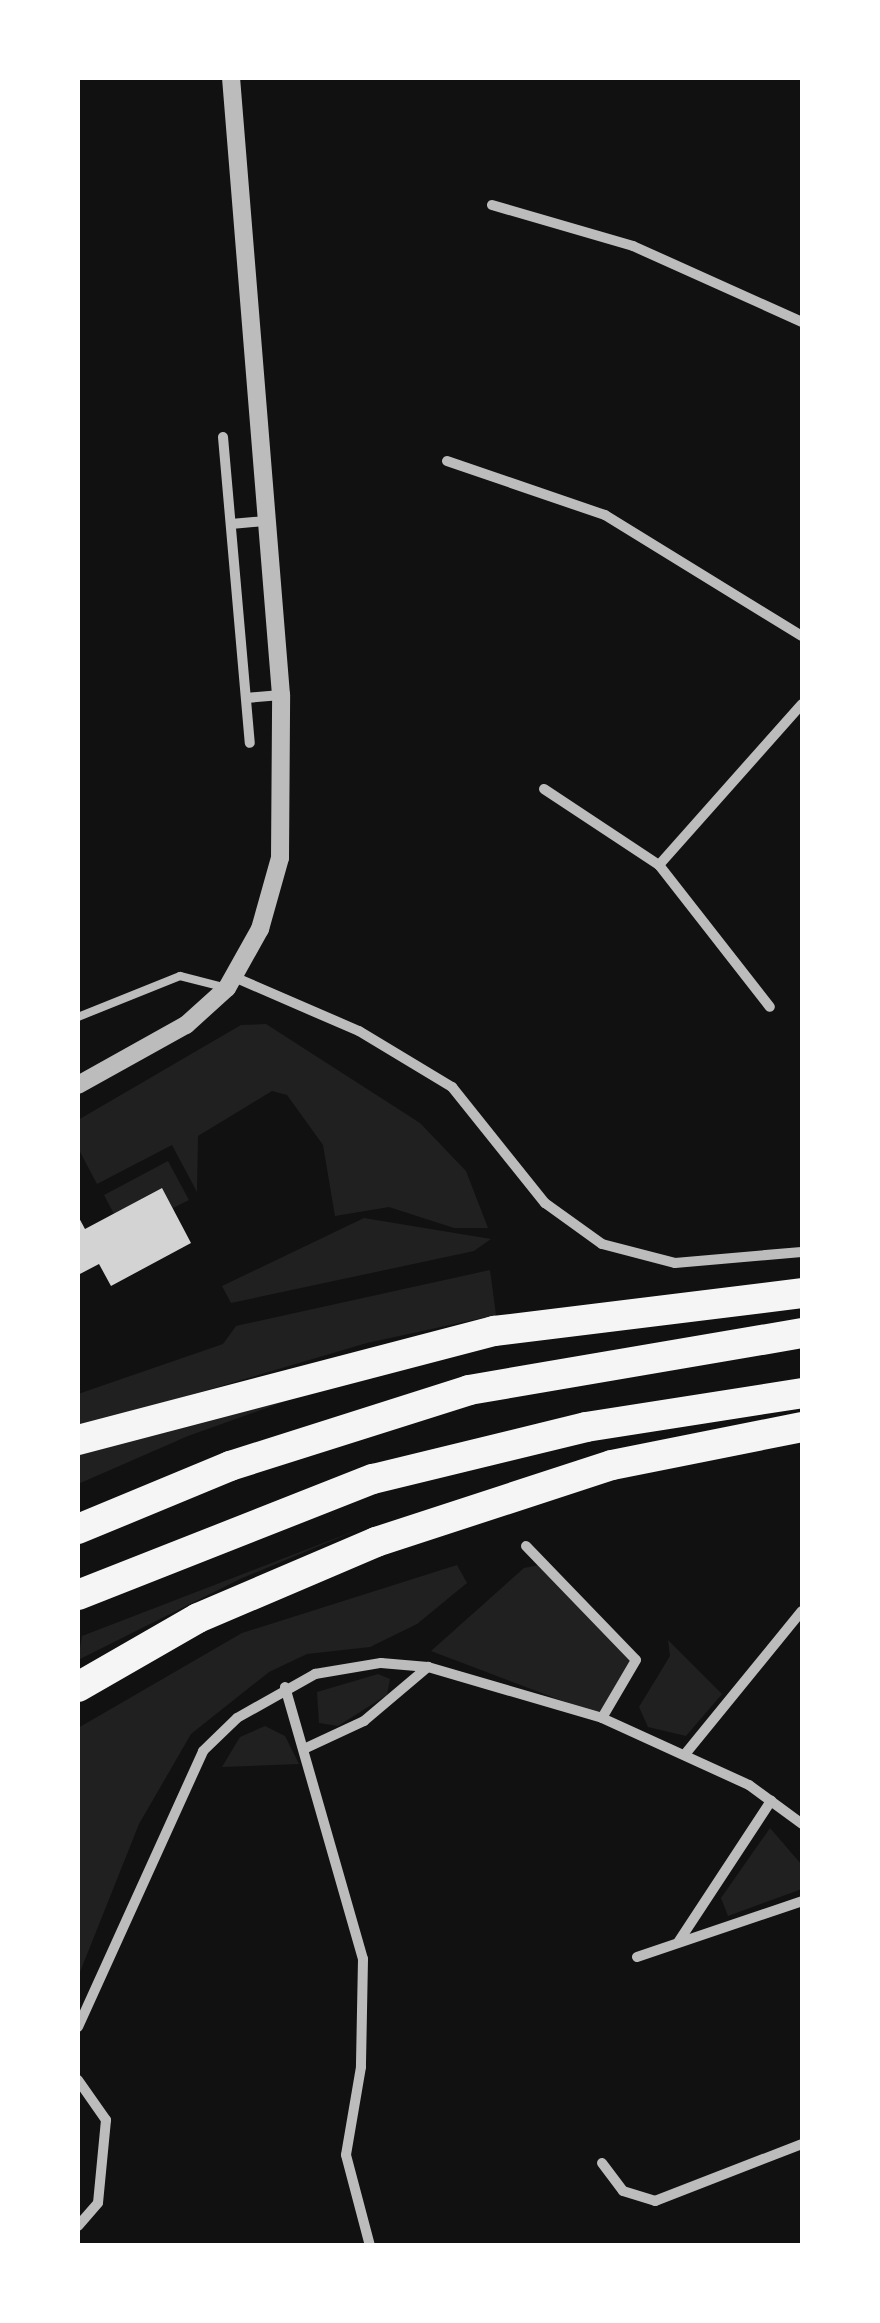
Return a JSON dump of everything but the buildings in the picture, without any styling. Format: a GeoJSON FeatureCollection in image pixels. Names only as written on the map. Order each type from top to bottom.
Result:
{"type":"FeatureCollection","features":[{"type":"Feature","properties":{"kind":"highway"},"geometry":{"type":"LineString","coordinates":[[78,1440],[494,1331],[802,1292]]}},
{"type":"Feature","properties":{"kind":"highway"},"geometry":{"type":"LineString","coordinates":[[78,1529],[230,1466],[468,1390],[802,1333]]}},
{"type":"Feature","properties":{"kind":"highway"},"geometry":{"type":"LineString","coordinates":[[78,1596],[373,1479],[586,1426],[802,1393]]}},
{"type":"Feature","properties":{"kind":"highway"},"geometry":{"type":"LineString","coordinates":[[78,1686],[198,1618],[376,1542],[612,1465],[802,1427]]}},
{"type":"Feature","properties":{"kind":"street"},"geometry":{"type":"LineString","coordinates":[[78,1085],[186,1025],[230,983],[260,929],[280,858],[280,696],[231,78]]}},
{"type":"Feature","properties":{"kind":"street"},"geometry":{"type":"LineString","coordinates":[[492,205],[633,246],[802,322]]}},
{"type":"Feature","properties":{"kind":"street"},"geometry":{"type":"LineString","coordinates":[[223,437],[250,743]]}},
{"type":"Feature","properties":{"kind":"street"},"geometry":{"type":"LineString","coordinates":[[448,461],[622,524],[802,636]]}},
{"type":"Feature","properties":{"kind":"street"},"geometry":{"type":"LineString","coordinates":[[230,524],[267,521]]}},
{"type":"Feature","properties":{"kind":"street"},"geometry":{"type":"LineString","coordinates":[[246,698],[280,696]]}},
{"type":"Feature","properties":{"kind":"street"},"geometry":{"type":"LineString","coordinates":[[658,865],[802,704]]}},
{"type":"Feature","properties":{"kind":"street"},"geometry":{"type":"LineString","coordinates":[[544,789],[658,865],[770,1006]]}},
{"type":"Feature","properties":{"kind":"street"},"geometry":{"type":"LineString","coordinates":[[230,983],[429,1071],[472,1105],[563,1220],[650,1260],[802,1252]]}},
{"type":"Feature","properties":{"kind":"street"},"geometry":{"type":"LineString","coordinates":[[526,1546],[636,1660],[602,1718]]}},
{"type":"Feature","properties":{"kind":"street"},"geometry":{"type":"LineString","coordinates":[[686,1753],[802,1611]]}},
{"type":"Feature","properties":{"kind":"street"},"geometry":{"type":"LineString","coordinates":[[78,2027],[203,1752],[285,1687],[346,1666],[428,1667],[602,1718],[686,1753],[802,1824]]}},
{"type":"Feature","properties":{"kind":"street"},"geometry":{"type":"LineString","coordinates":[[306,1748],[364,1721],[428,1667]]}},
{"type":"Feature","properties":{"kind":"street"},"geometry":{"type":"LineString","coordinates":[[285,1687],[306,1748],[363,1960],[362,2067],[346,2156],[370,2246]]}},
{"type":"Feature","properties":{"kind":"street"},"geometry":{"type":"LineString","coordinates":[[678,1942],[771,1802]]}},
{"type":"Feature","properties":{"kind":"street"},"geometry":{"type":"LineString","coordinates":[[637,1957],[802,1901]]}},
{"type":"Feature","properties":{"kind":"street"},"geometry":{"type":"LineString","coordinates":[[78,2080],[106,2120],[98,2202],[78,2226]]}},
{"type":"Feature","properties":{"kind":"street"},"geometry":{"type":"LineString","coordinates":[[602,2163],[623,2191],[655,2201],[802,2144]]}},
{"type":"Feature","properties":{"kind":"lane"},"geometry":{"type":"LineString","coordinates":[[78,1017],[180,976],[230,983]]}},
{"type":"Feature","properties":{"kind":"shaded area"},"geometry":{"type":"Polygon","coordinates":[[[266,1024],[420,1123],[466,1171],[488,1228],[454,1228],[389,1207],[335,1216],[323,1145],[287,1095],[272,1091],[198,1136],[197,1192],[172,1145],[97,1184],[78,1148],[78,1120],[241,1025],[266,1024]]]}},
{"type":"Feature","properties":{"kind":"shaded area"},"geometry":{"type":"Polygon","coordinates":[[[168,1161],[189,1200],[173,1208],[161,1188],[114,1214],[104,1195],[168,1161]]]}},
{"type":"Feature","properties":{"kind":"shaded area"},"geometry":{"type":"Polygon","coordinates":[[[364,1218],[491,1239],[474,1251],[231,1303],[222,1286],[364,1218]]]}},
{"type":"Feature","properties":{"kind":"shaded area"},"geometry":{"type":"Polygon","coordinates":[[[490,1270],[496,1315],[367,1343],[78,1428],[78,1394],[223,1344],[236,1326],[490,1270]]]}},
{"type":"Feature","properties":{"kind":"shaded area"},"geometry":{"type":"Polygon","coordinates":[[[348,1379],[188,1436],[78,1484],[78,1455],[348,1379]]]}},
{"type":"Feature","properties":{"kind":"shaded area"},"geometry":{"type":"Polygon","coordinates":[[[362,1528],[240,1579],[78,1660],[82,1636],[362,1528]]]}},
{"type":"Feature","properties":{"kind":"shaded area"},"geometry":{"type":"Polygon","coordinates":[[[544,1564],[637,1666],[602,1716],[431,1651],[524,1568],[544,1564]]]}},
{"type":"Feature","properties":{"kind":"shaded area"},"geometry":{"type":"Polygon","coordinates":[[[457,1565],[467,1583],[417,1624],[370,1647],[307,1654],[269,1672],[191,1734],[139,1824],[78,1977],[78,1728],[242,1633],[457,1565]]]}},
{"type":"Feature","properties":{"kind":"shaded area"},"geometry":{"type":"Polygon","coordinates":[[[668,1640],[722,1694],[686,1736],[648,1727],[639,1707],[670,1656],[668,1640]]]}},
{"type":"Feature","properties":{"kind":"shaded area"},"geometry":{"type":"Polygon","coordinates":[[[378,1674],[390,1679],[387,1695],[338,1726],[319,1723],[317,1692],[378,1674]]]}},
{"type":"Feature","properties":{"kind":"shaded area"},"geometry":{"type":"Polygon","coordinates":[[[265,1726],[285,1736],[299,1764],[222,1767],[240,1737],[265,1726]]]}},
{"type":"Feature","properties":{"kind":"shaded area"},"geometry":{"type":"Polygon","coordinates":[[[770,1828],[802,1865],[802,1889],[728,1916],[721,1898],[770,1828]]]}}]}
